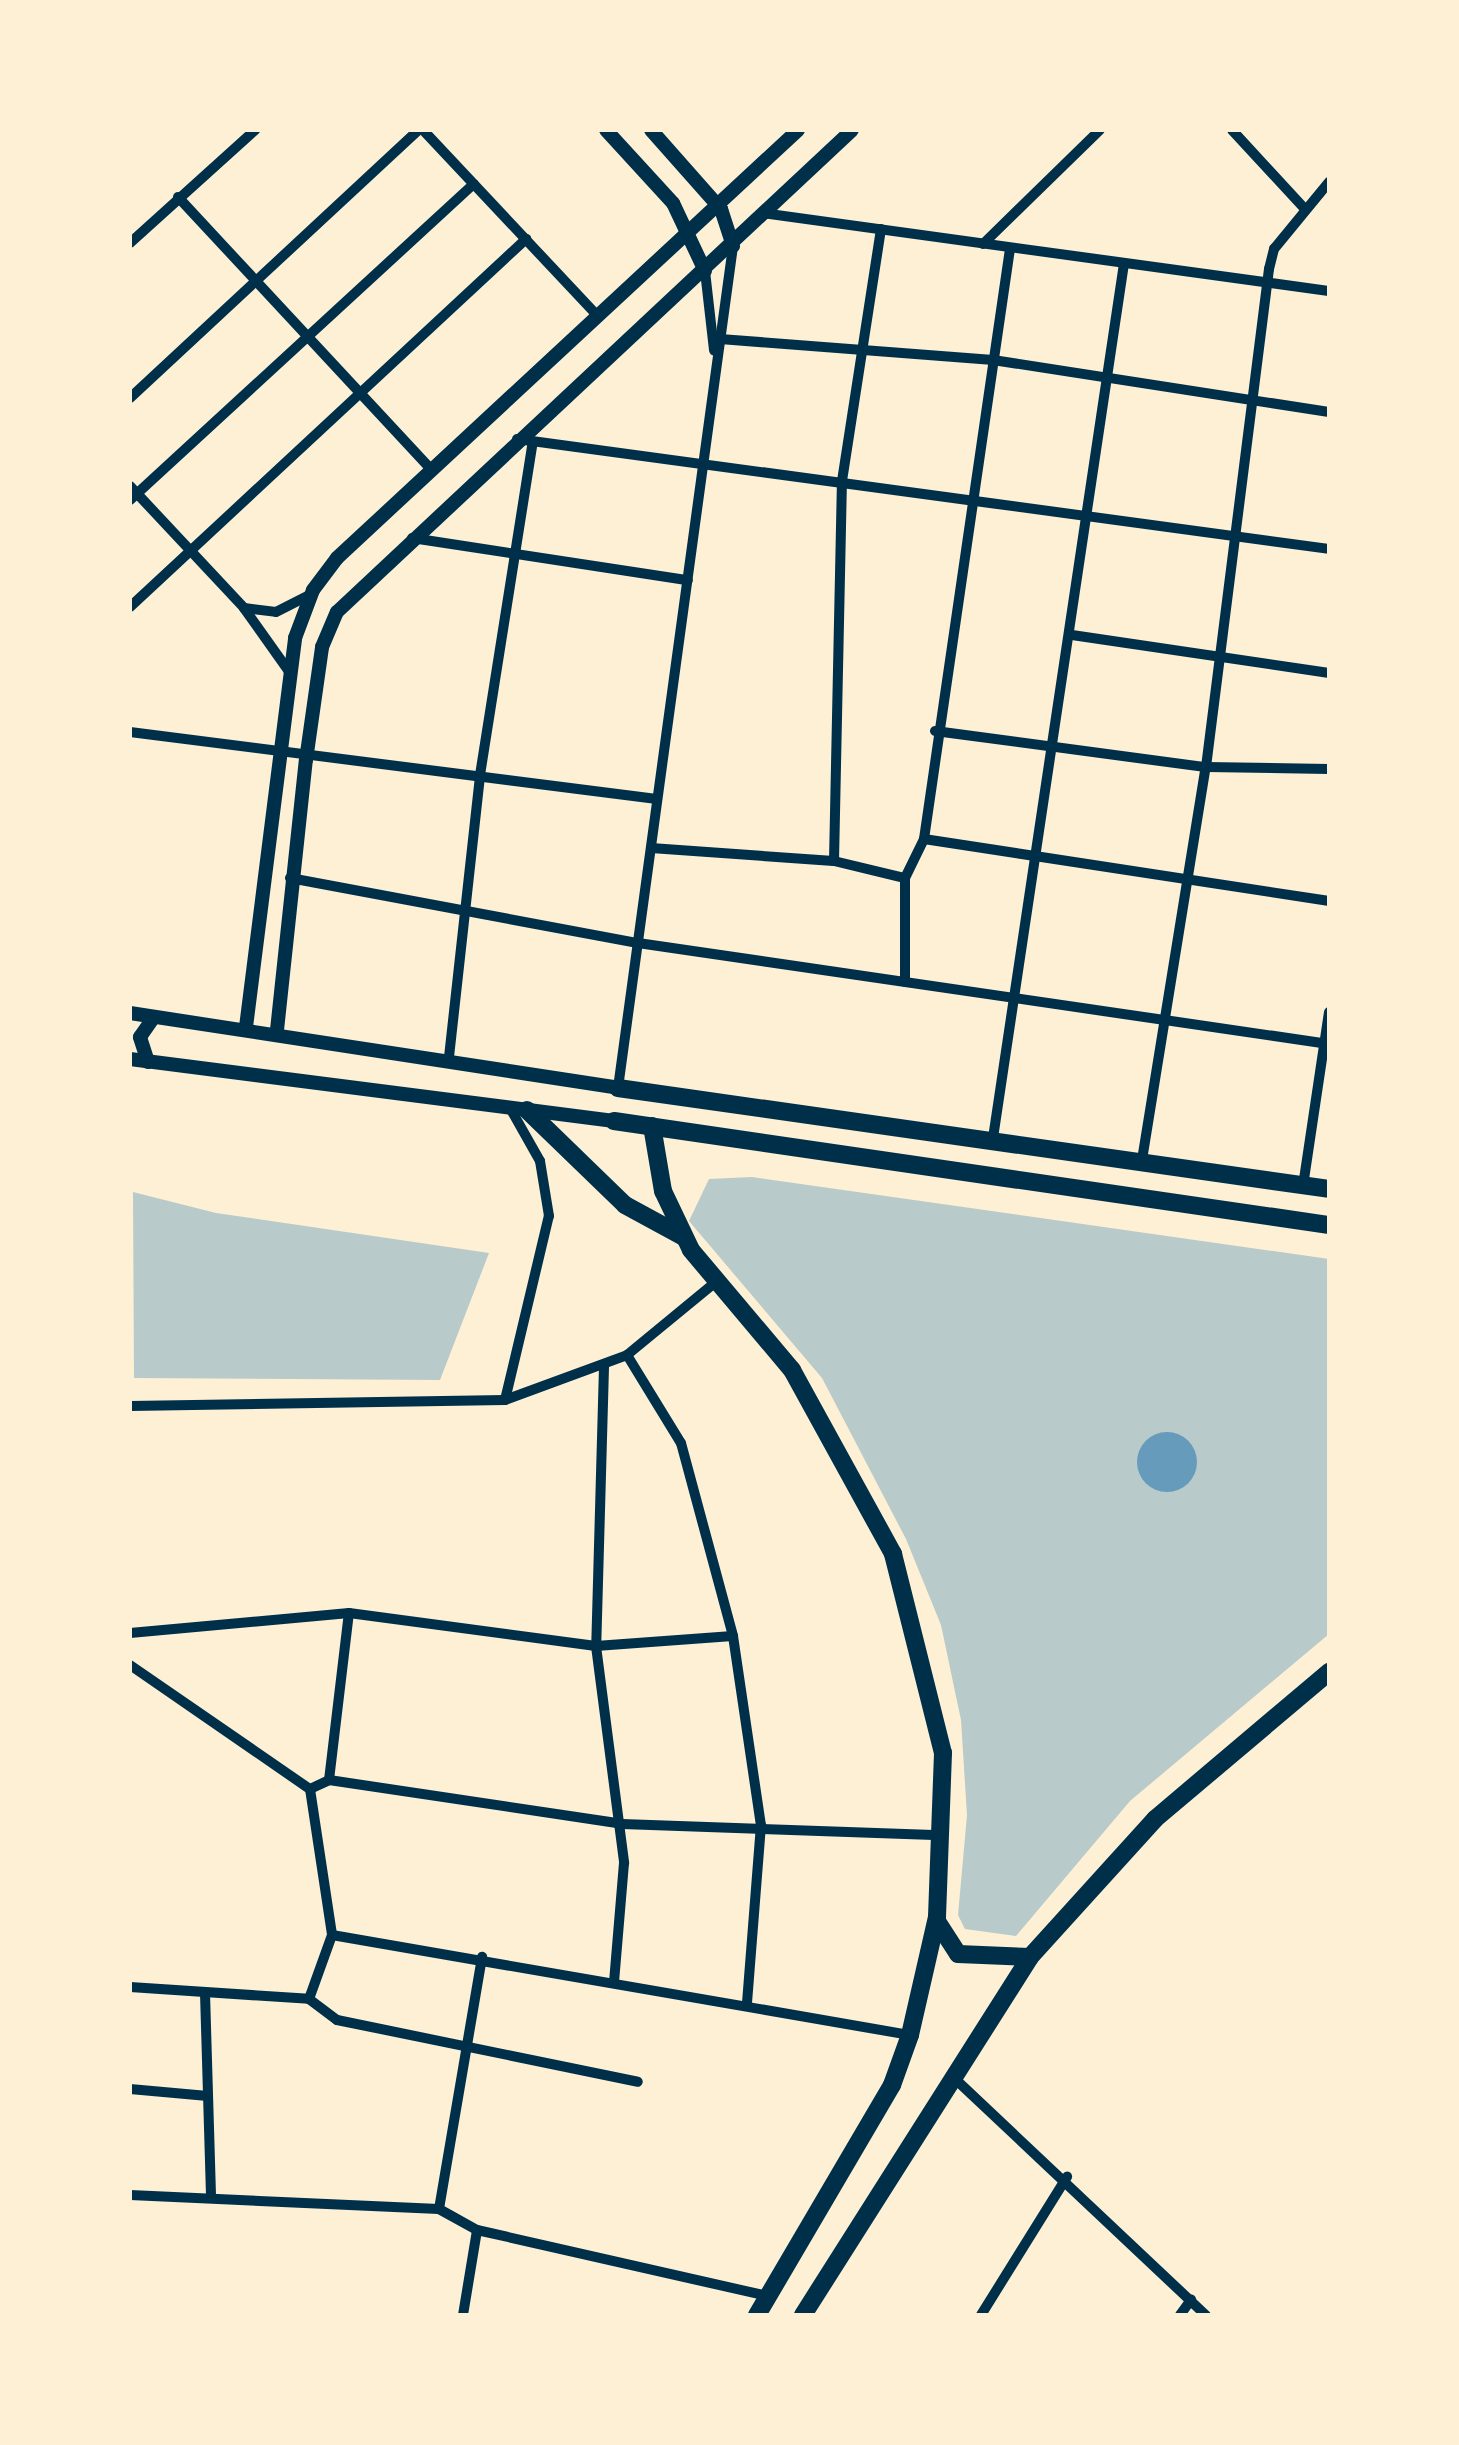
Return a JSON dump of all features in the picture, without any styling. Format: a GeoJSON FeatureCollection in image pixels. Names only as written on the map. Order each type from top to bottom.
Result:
{"type":"FeatureCollection","features":[{"type":"Feature","properties":{"kind":"highway"},"geometry":{"type":"LineString","coordinates":[[618,1088],[993,1138],[1329,1189]]}},
{"type":"Feature","properties":{"kind":"highway"},"geometry":{"type":"LineString","coordinates":[[518,1109],[625,1205],[685,1238]]}},
{"type":"Feature","properties":{"kind":"highway"},"geometry":{"type":"LineString","coordinates":[[614,1121],[1329,1225]]}},
{"type":"Feature","properties":{"kind":"highway"},"geometry":{"type":"LineString","coordinates":[[652,1126],[663,1191],[685,1238],[792,1370],[893,1554],[938,1705],[941,1835],[937,1917],[910,2035],[892,2084],[758,2315]]}},
{"type":"Feature","properties":{"kind":"highway"},"geometry":{"type":"LineString","coordinates":[[805,2314],[950,2075],[1030,1958],[1155,1819],[1329,1672]]}},
{"type":"Feature","properties":{"kind":"highway"},"geometry":{"type":"LineString","coordinates":[[937,1917],[944,1944],[958,1954],[1030,1958]]}},
{"type":"Feature","properties":{"kind":"main road"},"geometry":{"type":"LineString","coordinates":[[606,130],[690,228],[705,270]]}},
{"type":"Feature","properties":{"kind":"main road"},"geometry":{"type":"LineString","coordinates":[[651,130],[717,203],[733,246]]}},
{"type":"Feature","properties":{"kind":"main road"},"geometry":{"type":"LineString","coordinates":[[246,1027],[278,756],[290,678],[313,590],[431,469],[798,130]]}},
{"type":"Feature","properties":{"kind":"main road"},"geometry":{"type":"LineString","coordinates":[[277,1030],[290,878],[322,647],[338,612],[409,537],[733,246],[762,212],[852,130]]}},
{"type":"Feature","properties":{"kind":"main road"},"geometry":{"type":"LineString","coordinates":[[130,1013],[277,1030],[618,1088]]}},
{"type":"Feature","properties":{"kind":"main road"},"geometry":{"type":"LineString","coordinates":[[148,1062],[140,1037],[154,1017]]}},
{"type":"Feature","properties":{"kind":"main road"},"geometry":{"type":"LineString","coordinates":[[130,1059],[614,1121]]}},
{"type":"Feature","properties":{"kind":"street"},"geometry":{"type":"LineString","coordinates":[[130,242],[256,130]]}},
{"type":"Feature","properties":{"kind":"street"},"geometry":{"type":"LineString","coordinates":[[130,398],[259,283],[420,130],[597,314]]}},
{"type":"Feature","properties":{"kind":"street"},"geometry":{"type":"LineString","coordinates":[[983,244],[1100,130]]}},
{"type":"Feature","properties":{"kind":"street"},"geometry":{"type":"LineString","coordinates":[[1232,130],[1303,207]]}},
{"type":"Feature","properties":{"kind":"street"},"geometry":{"type":"LineString","coordinates":[[1142,1160],[1185,878],[1206,768],[1274,249],[1303,207],[1329,182]]}},
{"type":"Feature","properties":{"kind":"street"},"geometry":{"type":"LineString","coordinates":[[290,678],[279,648],[132,493],[474,184]]}},
{"type":"Feature","properties":{"kind":"street"},"geometry":{"type":"LineString","coordinates":[[178,197],[310,334],[431,469]]}},
{"type":"Feature","properties":{"kind":"street"},"geometry":{"type":"LineString","coordinates":[[762,212],[1329,292]]}},
{"type":"Feature","properties":{"kind":"street"},"geometry":{"type":"LineString","coordinates":[[834,861],[844,482],[860,346],[881,229]]}},
{"type":"Feature","properties":{"kind":"street"},"geometry":{"type":"LineString","coordinates":[[130,607],[526,240]]}},
{"type":"Feature","properties":{"kind":"street"},"geometry":{"type":"LineString","coordinates":[[618,1088],[733,246]]}},
{"type":"Feature","properties":{"kind":"street"},"geometry":{"type":"LineString","coordinates":[[905,982],[904,878],[924,839],[935,731],[1010,249]]}},
{"type":"Feature","properties":{"kind":"street"},"geometry":{"type":"LineString","coordinates":[[993,1138],[1072,635],[1124,264]]}},
{"type":"Feature","properties":{"kind":"street"},"geometry":{"type":"LineString","coordinates":[[705,270],[716,371]]}},
{"type":"Feature","properties":{"kind":"street"},"geometry":{"type":"LineString","coordinates":[[720,339],[860,346],[993,360],[1329,412]]}},
{"type":"Feature","properties":{"kind":"street"},"geometry":{"type":"LineString","coordinates":[[516,439],[1329,549]]}},
{"type":"Feature","properties":{"kind":"street"},"geometry":{"type":"LineString","coordinates":[[449,1057],[480,775],[512,554],[534,442]]}},
{"type":"Feature","properties":{"kind":"street"},"geometry":{"type":"LineString","coordinates":[[409,537],[688,580]]}},
{"type":"Feature","properties":{"kind":"street"},"geometry":{"type":"LineString","coordinates":[[244,608],[276,612],[313,590]]}},
{"type":"Feature","properties":{"kind":"street"},"geometry":{"type":"LineString","coordinates":[[1072,635],[1329,674]]}},
{"type":"Feature","properties":{"kind":"street"},"geometry":{"type":"LineString","coordinates":[[935,731],[1206,768],[1329,769]]}},
{"type":"Feature","properties":{"kind":"street"},"geometry":{"type":"LineString","coordinates":[[130,732],[306,760],[480,775],[658,799]]}},
{"type":"Feature","properties":{"kind":"street"},"geometry":{"type":"LineString","coordinates":[[924,839],[1329,901]]}},
{"type":"Feature","properties":{"kind":"street"},"geometry":{"type":"LineString","coordinates":[[651,848],[834,861],[904,878]]}},
{"type":"Feature","properties":{"kind":"street"},"geometry":{"type":"LineString","coordinates":[[290,878],[638,943],[1327,1043]]}},
{"type":"Feature","properties":{"kind":"street"},"geometry":{"type":"LineString","coordinates":[[1303,1186],[1329,1012]]}},
{"type":"Feature","properties":{"kind":"street"},"geometry":{"type":"LineString","coordinates":[[504,1400],[548,1216],[540,1161],[518,1109]]}},
{"type":"Feature","properties":{"kind":"street"},"geometry":{"type":"LineString","coordinates":[[130,1406],[504,1400],[604,1367],[627,1354],[716,1281]]}},
{"type":"Feature","properties":{"kind":"street"},"geometry":{"type":"LineString","coordinates":[[627,1354],[681,1443],[733,1636],[761,1826],[747,2004]]}},
{"type":"Feature","properties":{"kind":"street"},"geometry":{"type":"LineString","coordinates":[[604,1367],[596,1646],[622,1824],[614,1981]]}},
{"type":"Feature","properties":{"kind":"street"},"geometry":{"type":"LineString","coordinates":[[130,1634],[349,1613],[596,1646],[733,1636]]}},
{"type":"Feature","properties":{"kind":"street"},"geometry":{"type":"LineString","coordinates":[[329,1780],[349,1613]]}},
{"type":"Feature","properties":{"kind":"street"},"geometry":{"type":"LineString","coordinates":[[130,1664],[310,1789],[332,1935],[309,1999]]}},
{"type":"Feature","properties":{"kind":"street"},"geometry":{"type":"LineString","coordinates":[[310,1789],[329,1780],[622,1824],[941,1835]]}},
{"type":"Feature","properties":{"kind":"street"},"geometry":{"type":"LineString","coordinates":[[332,1935],[482,1957],[910,2035]]}},
{"type":"Feature","properties":{"kind":"street"},"geometry":{"type":"LineString","coordinates":[[439,2209],[482,1957]]}},
{"type":"Feature","properties":{"kind":"street"},"geometry":{"type":"LineString","coordinates":[[130,1988],[309,1999],[337,2020],[467,2042],[638,2082]]}},
{"type":"Feature","properties":{"kind":"street"},"geometry":{"type":"LineString","coordinates":[[205,1993],[211,2196]]}},
{"type":"Feature","properties":{"kind":"street"},"geometry":{"type":"LineString","coordinates":[[950,2075],[1066,2177],[1206,2315]]}},
{"type":"Feature","properties":{"kind":"street"},"geometry":{"type":"LineString","coordinates":[[130,2088],[208,2096]]}},
{"type":"Feature","properties":{"kind":"street"},"geometry":{"type":"LineString","coordinates":[[982,2315],[1066,2177]]}},
{"type":"Feature","properties":{"kind":"street"},"geometry":{"type":"LineString","coordinates":[[130,2195],[439,2209],[476,2230],[768,2296]]}},
{"type":"Feature","properties":{"kind":"street"},"geometry":{"type":"LineString","coordinates":[[463,2315],[476,2230]]}},
{"type":"Feature","properties":{"kind":"street"},"geometry":{"type":"LineString","coordinates":[[1180,2315],[1190,2300]]}},
{"type":"Feature","properties":{"kind":"shaded area"},"geometry":{"type":"Polygon","coordinates":[[[752,1177],[1329,1259],[1329,1634],[1130,1801],[1016,1936],[965,1929],[958,1915],[967,1815],[961,1720],[941,1625],[906,1539],[822,1378],[689,1221],[709,1179],[752,1177]]]}},
{"type":"Feature","properties":{"kind":"shaded area"},"geometry":{"type":"Polygon","coordinates":[[[133,1192],[216,1213],[489,1253],[440,1380],[134,1378],[133,1192]]]}},
{"type":"Feature","properties":{"kind":"water"},"geometry":{"type":"Polygon","coordinates":[[[1167,1432],[1188,1441],[1197,1462],[1188,1483],[1167,1492],[1146,1483],[1137,1462],[1146,1441],[1167,1432]]]}}]}
